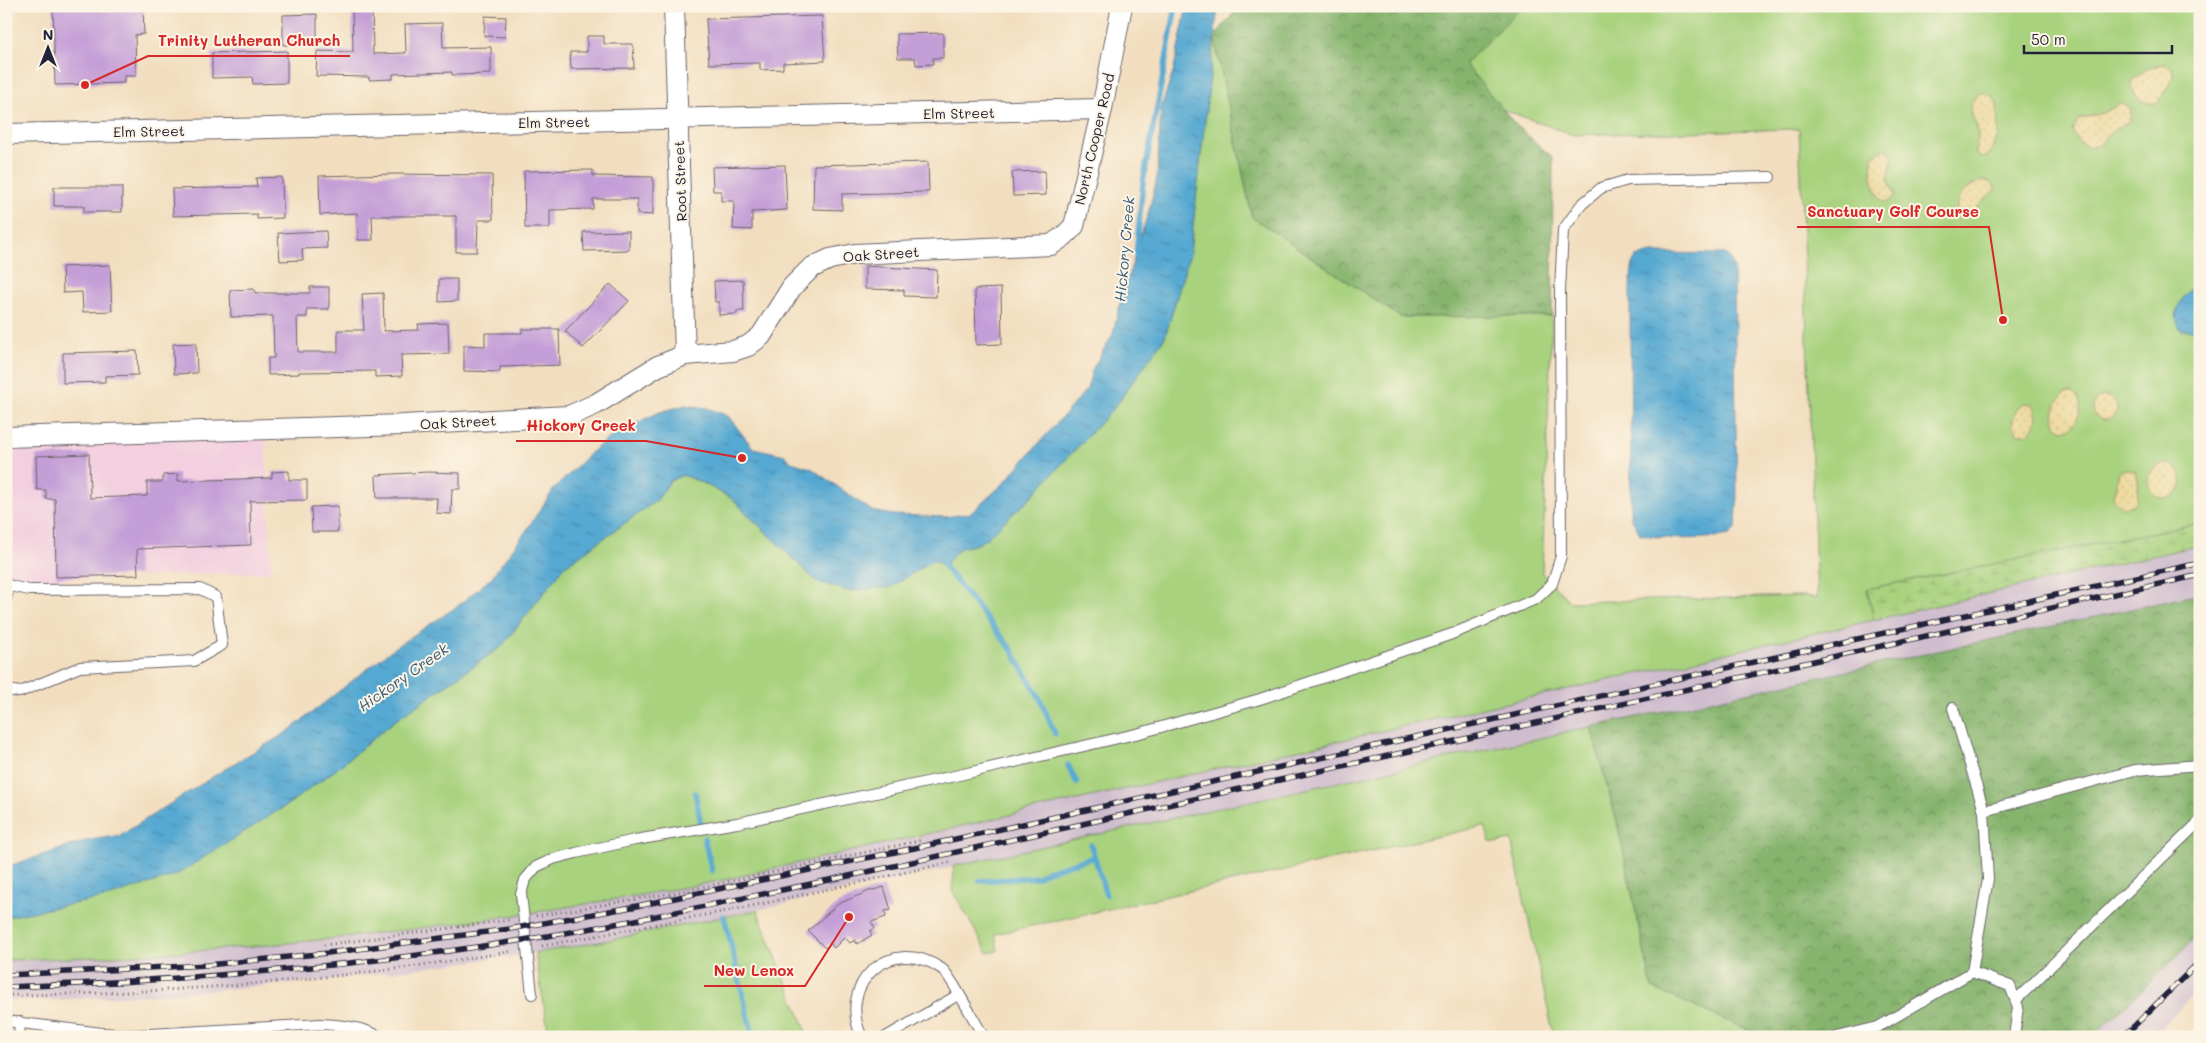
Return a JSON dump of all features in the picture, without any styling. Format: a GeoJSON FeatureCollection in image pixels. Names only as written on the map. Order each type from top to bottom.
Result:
{"type":"FeatureCollection","features":[{"type":"Feature","properties":{"kind":"street","name":"Root Street"},"geometry":{"type":"LineString","coordinates":[[674,6],[686,355]]}},
{"type":"Feature","properties":{"kind":"street","name":"North Cooper Road"},"geometry":{"type":"LineString","coordinates":[[1034,246],[1052,245],[1074,226],[1102,109],[1122,6]]}},
{"type":"Feature","properties":{"kind":"street","name":"Elm Street"},"geometry":{"type":"LineString","coordinates":[[6,134],[1102,109]]}},
{"type":"Feature","properties":{"kind":"street","name":"Oak Street"},"geometry":{"type":"LineString","coordinates":[[6,437],[403,425],[569,416],[596,404],[658,366],[686,355],[733,351],[748,346],[761,336],[792,287],[811,268],[830,259],[855,254],[1034,246]]}},
{"type":"Feature","properties":{"kind":"lane"},"geometry":{"type":"LineString","coordinates":[[532,994],[521,894],[525,880],[536,867],[553,859],[636,840],[756,819],[1140,734],[1260,699],[1452,634],[1536,599],[1552,584],[1562,556],[1560,291],[1563,230],[1581,205],[1601,188],[1628,180],[1770,177]]}},
{"type":"Feature","properties":{"kind":"lane"},"geometry":{"type":"LineString","coordinates":[[6,600],[8,585],[29,590],[200,589],[216,597],[222,645],[194,661],[80,667],[20,692],[6,690]]}},
{"type":"Feature","properties":{"kind":"lane"},"geometry":{"type":"LineString","coordinates":[[1836,1037],[1878,1027],[1972,972],[1988,879],[1984,811],[1953,708]]}},
{"type":"Feature","properties":{"kind":"lane"},"geometry":{"type":"LineString","coordinates":[[1984,811],[2135,770],[2200,765]]}},
{"type":"Feature","properties":{"kind":"lane"},"geometry":{"type":"LineString","coordinates":[[2016,1000],[2200,820]]}},
{"type":"Feature","properties":{"kind":"lane"},"geometry":{"type":"LineString","coordinates":[[862,1037],[856,1025],[855,1010],[860,988],[868,975],[883,961],[902,955],[922,958],[944,970],[984,1037]]}},
{"type":"Feature","properties":{"kind":"lane"},"geometry":{"type":"LineString","coordinates":[[1972,972],[2010,986],[2018,1007],[2014,1037]]}},
{"type":"Feature","properties":{"kind":"lane"},"geometry":{"type":"LineString","coordinates":[[886,1037],[958,995]]}},
{"type":"Feature","properties":{"kind":"lane"},"geometry":{"type":"LineString","coordinates":[[6,1021],[133,1035],[320,1024],[346,1025],[370,1031],[381,1037]]}},
{"type":"Feature","properties":{"kind":"lane"},"geometry":{"type":"LineString","coordinates":[[19,1037],[20,1022]]}},
{"type":"Feature","properties":{"kind":"path"},"geometry":{"type":"LineString","coordinates":[[324,945],[523,918],[686,891],[923,840]]}},
{"type":"Feature","properties":{"kind":"path"},"geometry":{"type":"LineString","coordinates":[[6,995],[172,988],[272,980],[460,960],[636,930],[952,862]]}},
{"type":"Feature","properties":{"kind":"shaded area"},"geometry":{"type":"Polygon","coordinates":[[[265,431],[271,572],[6,581],[6,440],[265,431]]]}},
{"type":"Feature","properties":{"kind":"shaded area"},"geometry":{"type":"Polygon","coordinates":[[[2200,545],[2200,594],[757,910],[535,953],[322,981],[164,994],[54,1000],[6,1000],[6,943],[1325,740],[1612,678],[2200,545]]]}},
{"type":"Feature","properties":{"kind":"shaded area"},"geometry":{"type":"Polygon","coordinates":[[[2200,934],[2200,987],[2152,1037],[2093,1037],[2200,934]]]}},
{"type":"Feature","properties":{"kind":"green space"},"geometry":{"type":"Polygon","coordinates":[[[1240,6],[1523,6],[1465,64],[1515,124],[1553,158],[1552,316],[1400,317],[1252,217],[1214,37],[1240,6]]]}},
{"type":"Feature","properties":{"kind":"green space"},"geometry":{"type":"Polygon","coordinates":[[[1506,6],[2200,6],[2200,525],[1867,589],[1874,620],[714,882],[538,912],[362,935],[184,952],[6,960],[6,917],[48,907],[287,805],[334,771],[393,722],[501,647],[565,566],[657,500],[670,481],[683,475],[731,498],[817,582],[891,587],[933,560],[944,566],[960,548],[978,544],[1027,501],[1114,408],[1165,337],[1190,252],[1214,37],[1252,217],[1400,317],[1552,316],[1542,573],[1570,602],[1804,596],[1817,598],[1799,129],[1573,135],[1485,103],[1465,64],[1506,6]]]}},
{"type":"Feature","properties":{"kind":"green space"},"geometry":{"type":"Polygon","coordinates":[[[2200,523],[2200,545],[1874,620],[1867,589],[2200,523]]]}},
{"type":"Feature","properties":{"kind":"green space"},"geometry":{"type":"Polygon","coordinates":[[[2200,594],[2200,934],[2093,1037],[1764,1037],[1652,988],[1617,822],[1591,727],[2200,594]]]}},
{"type":"Feature","properties":{"kind":"green space"},"geometry":{"type":"Polygon","coordinates":[[[1591,727],[1617,822],[1652,988],[1764,1037],[1554,1037],[1511,840],[1490,842],[1485,826],[995,934],[998,951],[988,953],[952,890],[953,866],[1591,727]]]}},
{"type":"Feature","properties":{"kind":"green space"},"geometry":{"type":"Polygon","coordinates":[[[757,910],[808,1035],[801,1037],[508,1037],[535,1034],[548,1029],[535,953],[757,910]]]}},
{"type":"Feature","properties":{"kind":"sand"},"geometry":{"type":"Polygon","coordinates":[[[2163,64],[2172,68],[2174,77],[2157,104],[2142,101],[2133,91],[2132,81],[2147,68],[2163,64]]]}},
{"type":"Feature","properties":{"kind":"sand"},"geometry":{"type":"Polygon","coordinates":[[[1983,93],[1992,96],[1997,104],[1998,136],[1989,155],[1983,158],[1977,156],[1976,153],[1978,132],[1970,104],[1978,94],[1983,93]]]}},
{"type":"Feature","properties":{"kind":"sand"},"geometry":{"type":"Polygon","coordinates":[[[2120,103],[2131,111],[2130,120],[2111,132],[2099,145],[2089,148],[2078,141],[2072,131],[2079,119],[2103,113],[2120,103]]]}},
{"type":"Feature","properties":{"kind":"sand"},"geometry":{"type":"Polygon","coordinates":[[[1884,149],[1888,150],[1893,157],[1888,179],[1895,195],[1888,202],[1882,201],[1879,196],[1874,186],[1872,173],[1873,156],[1884,149]]]}},
{"type":"Feature","properties":{"kind":"sand"},"geometry":{"type":"Polygon","coordinates":[[[1982,181],[1991,183],[1995,190],[1971,215],[1957,212],[1960,196],[1972,185],[1982,181]]]}},
{"type":"Feature","properties":{"kind":"sand"},"geometry":{"type":"Polygon","coordinates":[[[2065,393],[2072,393],[2077,396],[2080,409],[2076,421],[2070,429],[2062,430],[2056,426],[2055,413],[2059,400],[2065,393]]]}},
{"type":"Feature","properties":{"kind":"sand"},"geometry":{"type":"Polygon","coordinates":[[[2100,396],[2110,396],[2117,403],[2117,413],[2110,420],[2100,420],[2093,413],[2093,403],[2100,396]]]}},
{"type":"Feature","properties":{"kind":"sand"},"geometry":{"type":"Polygon","coordinates":[[[2023,403],[2032,404],[2037,414],[2037,420],[2033,429],[2029,432],[2018,434],[2012,424],[2015,412],[2023,403]]]}},
{"type":"Feature","properties":{"kind":"sand"},"geometry":{"type":"Polygon","coordinates":[[[2165,464],[2177,469],[2182,481],[2177,493],[2165,498],[2153,493],[2148,481],[2153,469],[2165,464]]]}},
{"type":"Feature","properties":{"kind":"sand"},"geometry":{"type":"Polygon","coordinates":[[[2124,469],[2135,471],[2138,479],[2138,488],[2135,505],[2122,507],[2113,498],[2119,472],[2124,469]]]}},
{"type":"Feature","properties":{"kind":"water"},"geometry":{"type":"Polygon","coordinates":[[[1187,6],[1218,6],[1190,252],[1165,337],[1114,408],[1027,501],[988,537],[978,544],[960,548],[944,566],[933,560],[891,587],[849,591],[817,582],[731,498],[683,475],[670,481],[657,500],[565,566],[501,647],[393,722],[334,771],[287,805],[176,875],[104,898],[6,917],[6,867],[85,841],[121,835],[233,764],[286,733],[394,648],[458,606],[491,578],[554,489],[590,453],[619,431],[660,412],[686,405],[707,408],[728,416],[753,448],[785,455],[791,462],[811,468],[872,511],[893,515],[946,517],[971,513],[1002,485],[1087,389],[1093,368],[1113,334],[1120,303],[1150,207],[1157,178],[1161,108],[1173,73],[1187,6]]]}},
{"type":"Feature","properties":{"kind":"water"},"geometry":{"type":"Polygon","coordinates":[[[1652,253],[1725,254],[1730,258],[1734,268],[1737,504],[1736,529],[1730,535],[1685,539],[1640,534],[1631,517],[1630,286],[1633,262],[1636,257],[1652,253]]]}},
{"type":"Feature","properties":{"kind":"water"},"geometry":{"type":"Polygon","coordinates":[[[2200,281],[2200,330],[2181,330],[2177,323],[2177,309],[2184,297],[2200,281]]]}},
{"type":"Feature","properties":{"kind":"building"},"geometry":{"type":"Polygon","coordinates":[[[53,6],[143,6],[144,34],[135,35],[136,76],[124,76],[124,83],[55,85],[53,6]]]}},
{"type":"Feature","properties":{"kind":"building"},"geometry":{"type":"Polygon","coordinates":[[[352,6],[372,6],[373,54],[406,53],[405,24],[442,23],[443,48],[491,47],[491,74],[452,75],[452,72],[393,74],[393,79],[369,80],[369,77],[316,76],[317,51],[353,52],[352,6]]]}},
{"type":"Feature","properties":{"kind":"building"},"geometry":{"type":"Polygon","coordinates":[[[317,14],[317,45],[283,45],[283,15],[317,14]]]}},
{"type":"Feature","properties":{"kind":"building"},"geometry":{"type":"Polygon","coordinates":[[[485,16],[506,17],[505,37],[484,36],[485,16]]]}},
{"type":"Feature","properties":{"kind":"building"},"geometry":{"type":"Polygon","coordinates":[[[822,16],[825,61],[783,63],[783,69],[760,70],[760,63],[709,64],[706,19],[822,16]]]}},
{"type":"Feature","properties":{"kind":"building"},"geometry":{"type":"Polygon","coordinates":[[[943,33],[943,58],[933,58],[933,64],[916,65],[915,58],[898,58],[897,34],[943,33]]]}},
{"type":"Feature","properties":{"kind":"building"},"geometry":{"type":"Polygon","coordinates":[[[587,36],[604,36],[604,44],[633,44],[634,68],[571,69],[570,52],[587,52],[587,36]]]}},
{"type":"Feature","properties":{"kind":"building"},"geometry":{"type":"Polygon","coordinates":[[[287,51],[287,83],[253,84],[252,77],[212,78],[212,53],[287,51]]]}},
{"type":"Feature","properties":{"kind":"building"},"geometry":{"type":"Polygon","coordinates":[[[928,162],[929,192],[842,194],[842,210],[813,209],[814,165],[928,162]]]}},
{"type":"Feature","properties":{"kind":"building"},"geometry":{"type":"Polygon","coordinates":[[[785,165],[787,210],[752,212],[752,230],[733,229],[734,201],[721,201],[721,191],[713,191],[712,167],[785,165]]]}},
{"type":"Feature","properties":{"kind":"building"},"geometry":{"type":"Polygon","coordinates":[[[593,170],[593,176],[653,177],[653,215],[637,214],[637,199],[593,199],[593,209],[550,210],[550,228],[525,228],[524,171],[593,170]]]}},
{"type":"Feature","properties":{"kind":"building"},"geometry":{"type":"Polygon","coordinates":[[[1045,171],[1046,195],[1013,196],[1012,172],[1045,171]]]}},
{"type":"Feature","properties":{"kind":"building"},"geometry":{"type":"Polygon","coordinates":[[[394,174],[492,175],[493,220],[478,220],[477,252],[456,252],[456,216],[372,216],[373,240],[358,240],[357,213],[320,215],[319,176],[394,174]]]}},
{"type":"Feature","properties":{"kind":"building"},"geometry":{"type":"Polygon","coordinates":[[[282,177],[283,218],[257,219],[257,214],[173,216],[172,189],[257,187],[256,178],[282,177]]]}},
{"type":"Feature","properties":{"kind":"building"},"geometry":{"type":"Polygon","coordinates":[[[54,187],[122,187],[122,212],[84,212],[84,206],[54,206],[54,187]]]}},
{"type":"Feature","properties":{"kind":"building"},"geometry":{"type":"Polygon","coordinates":[[[326,231],[327,248],[302,249],[303,260],[280,261],[278,233],[326,231]]]}},
{"type":"Feature","properties":{"kind":"building"},"geometry":{"type":"Polygon","coordinates":[[[629,231],[629,250],[584,251],[583,232],[629,231]]]}},
{"type":"Feature","properties":{"kind":"building"},"geometry":{"type":"Polygon","coordinates":[[[110,265],[112,311],[83,312],[82,292],[63,293],[62,267],[110,265]]]}},
{"type":"Feature","properties":{"kind":"building"},"geometry":{"type":"Polygon","coordinates":[[[865,266],[937,270],[936,297],[904,296],[904,290],[865,289],[865,266]]]}},
{"type":"Feature","properties":{"kind":"building"},"geometry":{"type":"Polygon","coordinates":[[[439,279],[457,279],[457,301],[439,302],[439,279]]]}},
{"type":"Feature","properties":{"kind":"building"},"geometry":{"type":"Polygon","coordinates":[[[743,280],[744,311],[737,311],[737,314],[719,315],[719,302],[715,302],[714,281],[743,280]]]}},
{"type":"Feature","properties":{"kind":"building"},"geometry":{"type":"Polygon","coordinates":[[[610,284],[629,301],[583,348],[565,331],[610,284]]]}},
{"type":"Feature","properties":{"kind":"building"},"geometry":{"type":"Polygon","coordinates":[[[310,287],[329,287],[329,309],[307,309],[307,317],[297,317],[298,352],[338,352],[338,330],[364,330],[362,294],[383,293],[384,331],[419,330],[418,324],[448,323],[449,354],[401,355],[402,376],[375,377],[375,371],[299,372],[299,374],[268,375],[268,358],[274,358],[273,316],[231,317],[230,290],[254,289],[255,293],[310,293],[310,287]]]}},
{"type":"Feature","properties":{"kind":"building"},"geometry":{"type":"Polygon","coordinates":[[[1001,288],[1002,344],[976,345],[975,289],[1001,288]]]}},
{"type":"Feature","properties":{"kind":"building"},"geometry":{"type":"Polygon","coordinates":[[[522,329],[559,329],[560,365],[500,367],[500,372],[464,371],[464,345],[485,346],[485,333],[522,333],[522,329]]]}},
{"type":"Feature","properties":{"kind":"building"},"geometry":{"type":"Polygon","coordinates":[[[196,343],[197,373],[174,374],[173,344],[196,343]]]}},
{"type":"Feature","properties":{"kind":"building"},"geometry":{"type":"Polygon","coordinates":[[[137,351],[138,375],[105,376],[105,382],[63,383],[63,353],[137,351]]]}},
{"type":"Feature","properties":{"kind":"building"},"geometry":{"type":"Polygon","coordinates":[[[89,454],[90,498],[147,496],[147,482],[163,482],[163,475],[178,474],[178,481],[272,478],[272,472],[289,471],[289,480],[307,480],[307,500],[250,501],[251,545],[137,549],[138,575],[56,577],[55,499],[46,499],[46,490],[37,490],[36,456],[89,454]]]}},
{"type":"Feature","properties":{"kind":"building"},"geometry":{"type":"Polygon","coordinates":[[[428,472],[460,473],[460,489],[452,489],[451,514],[436,513],[437,498],[377,498],[376,475],[428,472]]]}},
{"type":"Feature","properties":{"kind":"building"},"geometry":{"type":"Polygon","coordinates":[[[338,506],[338,532],[312,532],[311,507],[338,506]]]}},
{"type":"Feature","properties":{"kind":"building"},"geometry":{"type":"Polygon","coordinates":[[[884,887],[891,910],[885,911],[886,917],[871,922],[875,928],[870,931],[872,935],[857,944],[855,940],[850,943],[845,937],[834,948],[830,943],[825,948],[808,931],[838,904],[884,887]]]}},
{"type":"Feature","properties":{"kind":"waterway","name":"Hickory Creek"},"geometry":{"type":"LineString","coordinates":[[1136,256],[1143,182],[1176,6]]}},
{"type":"Feature","properties":{"kind":"waterway"},"geometry":{"type":"LineString","coordinates":[[944,566],[1012,650],[1040,699],[1055,734]]}},
{"type":"Feature","properties":{"kind":"waterway"},"geometry":{"type":"LineString","coordinates":[[1068,765],[1077,783]]}},
{"type":"Feature","properties":{"kind":"waterway"},"geometry":{"type":"LineString","coordinates":[[695,793],[701,824]]}},
{"type":"Feature","properties":{"kind":"waterway"},"geometry":{"type":"LineString","coordinates":[[704,838],[712,871]]}},
{"type":"Feature","properties":{"kind":"waterway"},"geometry":{"type":"LineString","coordinates":[[1091,845],[1106,895]]}},
{"type":"Feature","properties":{"kind":"waterway"},"geometry":{"type":"LineString","coordinates":[[979,881],[1038,877],[1047,871],[1094,857]]}},
{"type":"Feature","properties":{"kind":"waterway"},"geometry":{"type":"LineString","coordinates":[[724,916],[753,1037]]}},
{"type":"Feature","properties":{"kind":"railway"},"geometry":{"type":"LineString","coordinates":[[6,975],[208,965],[328,953],[510,929],[632,907],[924,846],[2200,563]]}},
{"type":"Feature","properties":{"kind":"railway"},"geometry":{"type":"LineString","coordinates":[[6,987],[196,977],[322,966],[447,951],[598,927],[858,874],[2200,575]]}},
{"type":"Feature","properties":{"kind":"railway"},"geometry":{"type":"LineString","coordinates":[[2123,1037],[2200,961]]}},
{"type":"Feature","properties":{"kind":"place","name":"Trinity Lutheran Church"},"geometry":{"type":"Point","coordinates":[85,85]}},
{"type":"Feature","properties":{"kind":"place","name":"Sanctuary Golf Course"},"geometry":{"type":"Point","coordinates":[2003,320]}},
{"type":"Feature","properties":{"kind":"place","name":"Hickory Creek"},"geometry":{"type":"Point","coordinates":[742,458]}},
{"type":"Feature","properties":{"kind":"place","name":"New Lenox"},"geometry":{"type":"Point","coordinates":[849,917]}}]}
